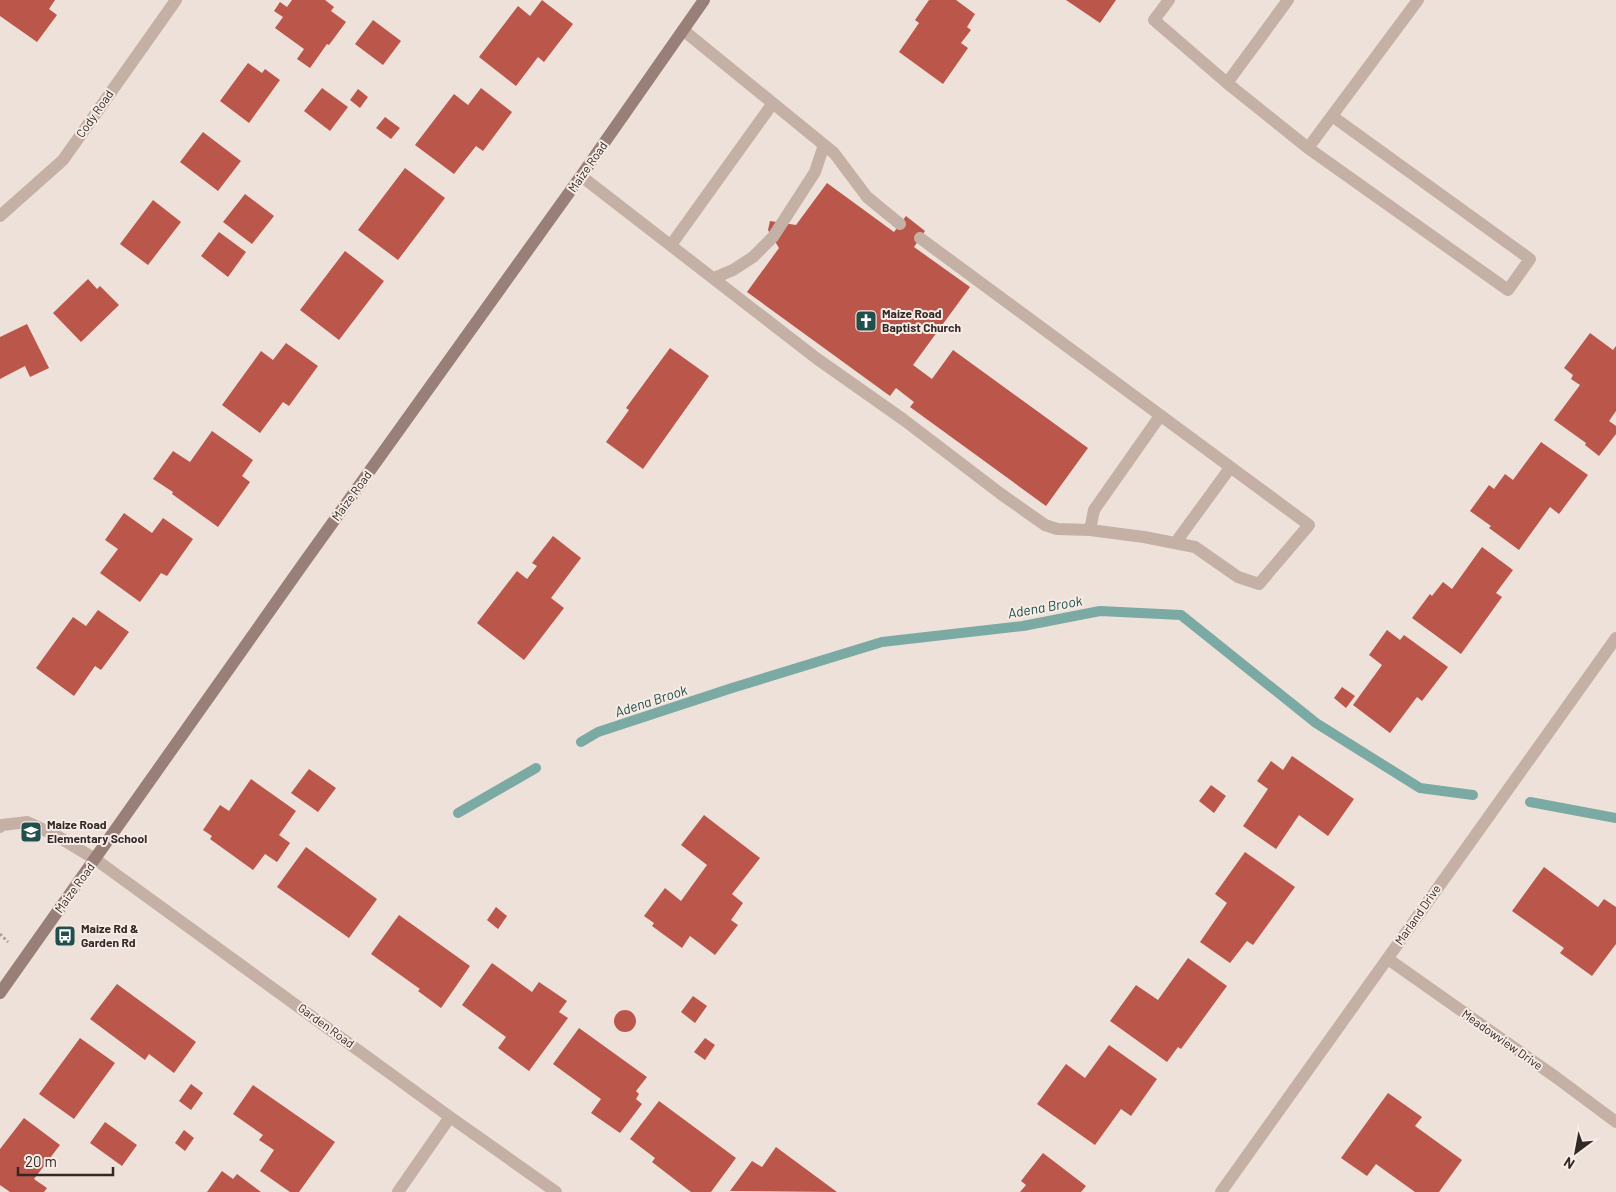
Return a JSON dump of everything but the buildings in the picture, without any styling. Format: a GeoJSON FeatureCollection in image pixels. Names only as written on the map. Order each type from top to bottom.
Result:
{"type":"FeatureCollection","features":[{"type":"Feature","properties":{"kind":"street","name":"Cody Road"},"geometry":{"type":"LineString","coordinates":[[0,216],[63,160],[176,0]]}},
{"type":"Feature","properties":{"kind":"street","name":"Maize Road"},"geometry":{"type":"LineString","coordinates":[[0,992],[96,860],[135,801],[581,176],[704,0]]}},
{"type":"Feature","properties":{"kind":"street"},"geometry":{"type":"LineString","coordinates":[[1169,0],[1154,20],[1227,83],[1308,148],[1508,290],[1530,259],[1332,116]]}},
{"type":"Feature","properties":{"kind":"street"},"geometry":{"type":"LineString","coordinates":[[1227,83],[1288,0]]}},
{"type":"Feature","properties":{"kind":"street"},"geometry":{"type":"LineString","coordinates":[[1308,148],[1418,0]]}},
{"type":"Feature","properties":{"kind":"street"},"geometry":{"type":"LineString","coordinates":[[683,30],[834,153],[867,197],[900,224]]}},
{"type":"Feature","properties":{"kind":"street"},"geometry":{"type":"LineString","coordinates":[[671,245],[773,103]]}},
{"type":"Feature","properties":{"kind":"street"},"geometry":{"type":"LineString","coordinates":[[714,278],[733,270],[754,257],[773,238],[815,172],[824,146]]}},
{"type":"Feature","properties":{"kind":"street"},"geometry":{"type":"LineString","coordinates":[[581,176],[816,358],[904,420],[1045,525],[1057,529],[1090,530],[1176,542],[1195,547],[1238,577],[1259,584],[1308,526],[920,238]]}},
{"type":"Feature","properties":{"kind":"street"},"geometry":{"type":"LineString","coordinates":[[1090,530],[1094,510],[1160,416]]}},
{"type":"Feature","properties":{"kind":"street"},"geometry":{"type":"LineString","coordinates":[[1176,542],[1230,468]]}},
{"type":"Feature","properties":{"kind":"street","name":"Marland Drive"},"geometry":{"type":"LineString","coordinates":[[1221,1192],[1616,638]]}},
{"type":"Feature","properties":{"kind":"street","name":"Garden Road"},"geometry":{"type":"LineString","coordinates":[[0,827],[2,825],[27,822],[57,836],[96,860],[556,1192]]}},
{"type":"Feature","properties":{"kind":"street","name":"Meadowview Drive"},"geometry":{"type":"LineString","coordinates":[[1388,959],[1616,1122]]}},
{"type":"Feature","properties":{"kind":"street"},"geometry":{"type":"LineString","coordinates":[[398,1192],[450,1117]]}},
{"type":"Feature","properties":{"kind":"waterway","name":"Adena Brook"},"geometry":{"type":"LineString","coordinates":[[581,742],[598,732],[882,642],[1023,626],[1100,611],[1181,615],[1316,723],[1420,788],[1473,795]]}},
{"type":"Feature","properties":{"kind":"waterway","name":"Adena Brook"},"geometry":{"type":"LineString","coordinates":[[458,813],[536,768]]}},
{"type":"Feature","properties":{"kind":"waterway","name":"Adena Brook"},"geometry":{"type":"LineString","coordinates":[[1530,802],[1616,818]]}},
{"type":"Feature","properties":{"kind":"place","name":"Maize Road Baptist Church"},"geometry":{"type":"Point","coordinates":[866,321]}},
{"type":"Feature","properties":{"kind":"place","name":"Maize Road Elementary School"},"geometry":{"type":"Point","coordinates":[31,832]}},
{"type":"Feature","properties":{"kind":"place","name":"Maize Rd & Garden Rd"},"geometry":{"type":"Point","coordinates":[65,936]}}]}
